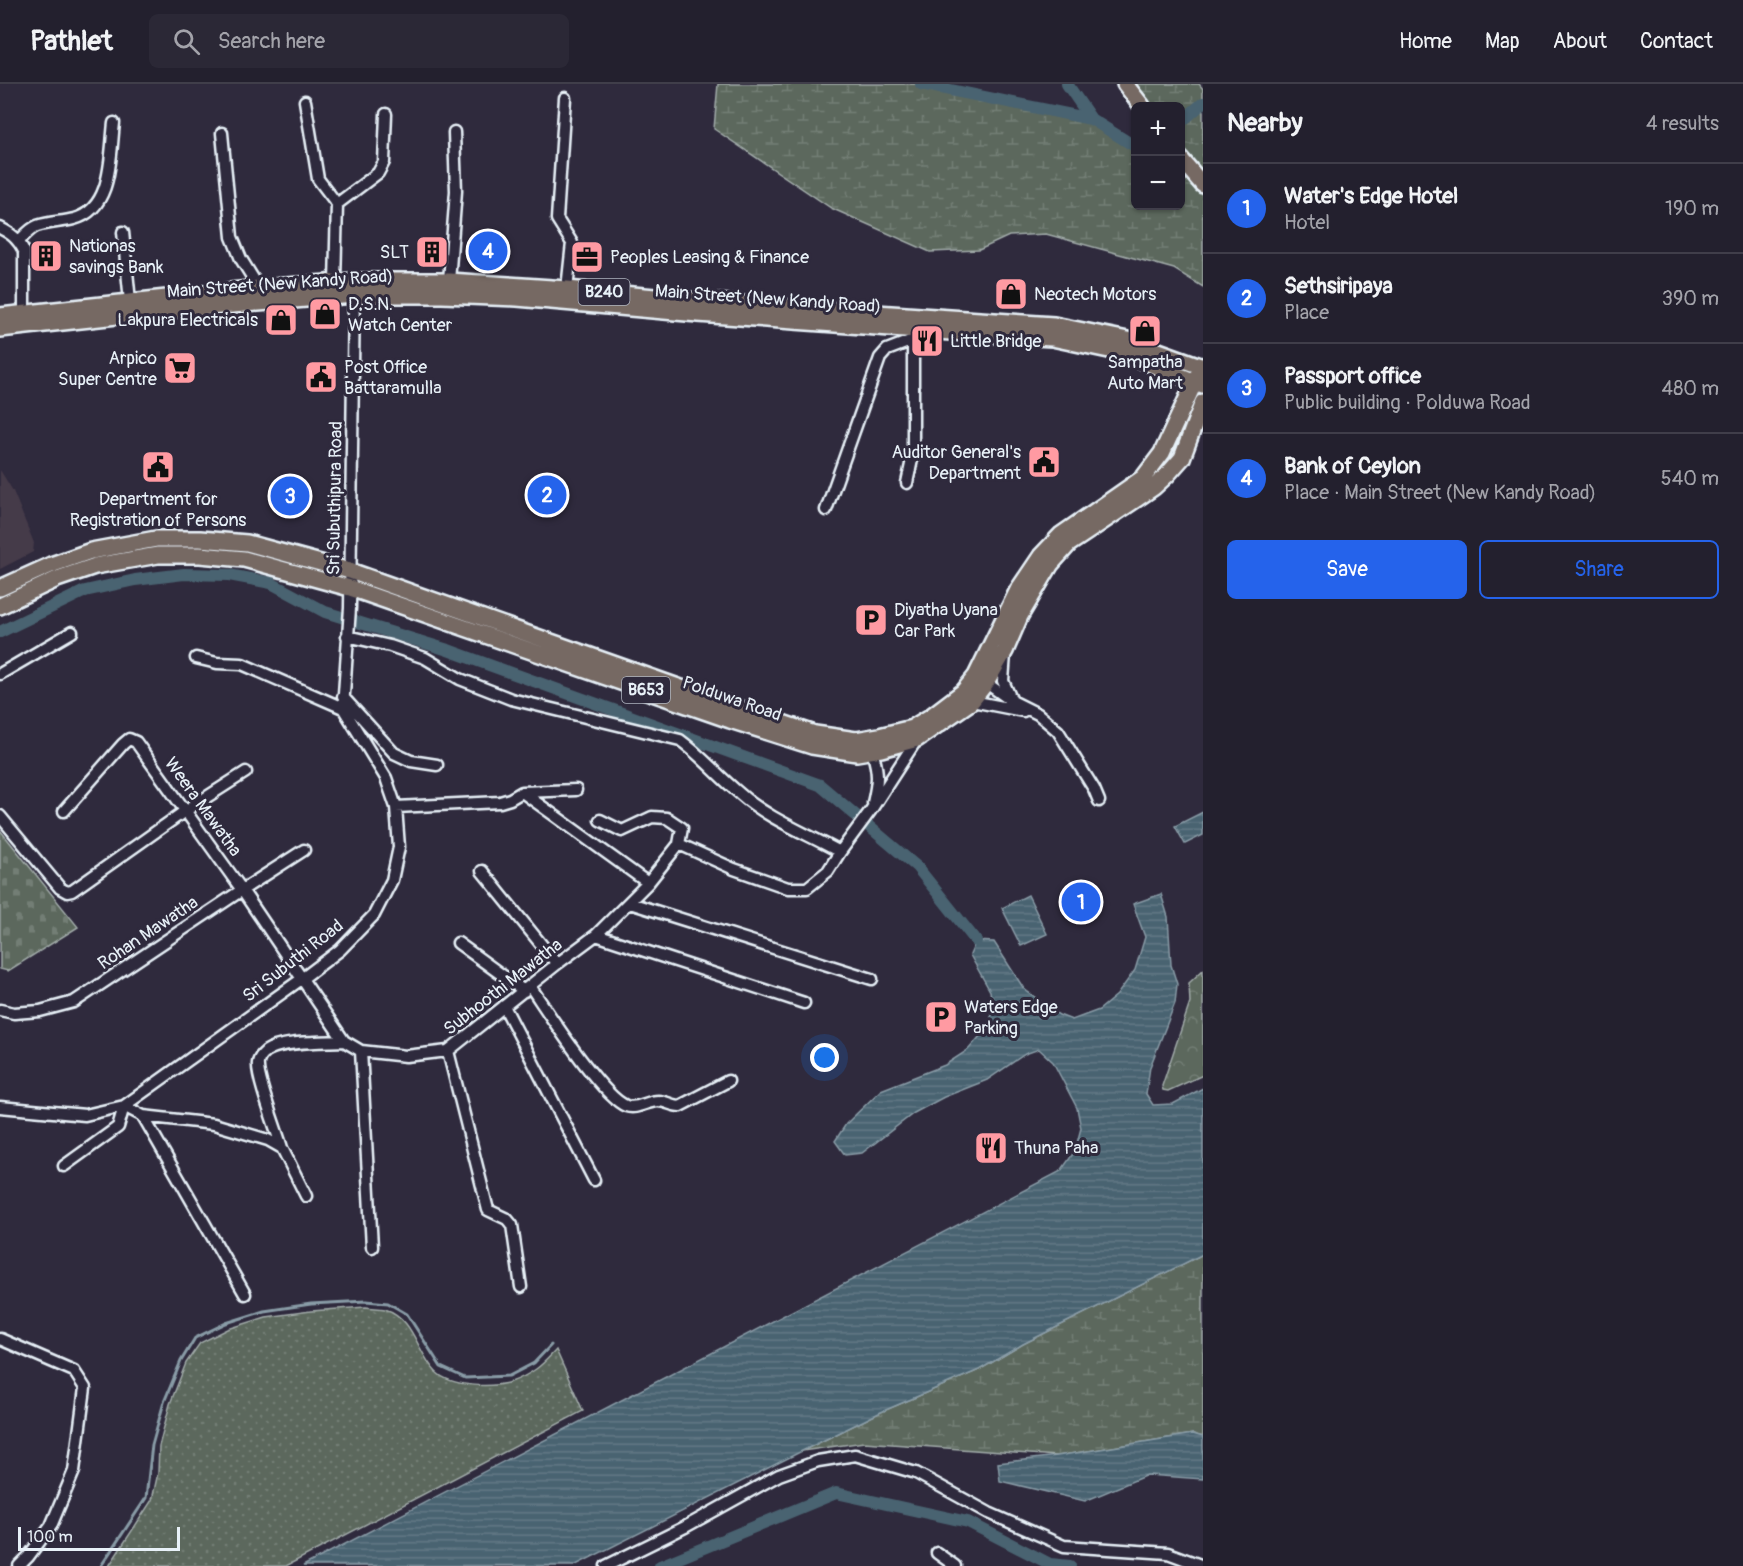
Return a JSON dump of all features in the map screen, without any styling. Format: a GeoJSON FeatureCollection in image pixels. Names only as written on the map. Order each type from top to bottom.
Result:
{"type":"FeatureCollection","features":[{"type":"Feature","properties":{"kind":"main road"},"geometry":{"type":"LineString","coordinates":[[1125,84],[1139,102]]}},
{"type":"Feature","properties":{"kind":"main road"},"geometry":{"type":"LineString","coordinates":[[1185,164],[1203,185]]}},
{"type":"Feature","properties":{"kind":"main road","name":"Main Street (New Kandy Road)"},"geometry":{"type":"LineString","coordinates":[[0,316],[24,320],[162,311],[354,288],[449,281],[711,302],[1054,325],[1128,340],[1202,366]]}},
{"type":"Feature","properties":{"kind":"main road","name":"Main Street (New Kandy Road)"},"geometry":{"type":"LineString","coordinates":[[0,329],[24,320],[130,301],[334,283],[354,288],[517,298],[916,335],[1052,338],[1123,353],[1199,383]]}},
{"type":"Feature","properties":{"kind":"main road","name":"Polduwa Road"},"geometry":{"type":"LineString","coordinates":[[0,606],[57,579],[95,566],[158,555],[200,555],[244,559],[350,588],[730,720],[812,746],[856,753],[872,750],[917,739],[972,701],[1018,590],[1041,556],[1060,535],[1143,478],[1162,453],[1199,383],[1202,366]]}},
{"type":"Feature","properties":{"kind":"main road","name":"Polduwa Road"},"geometry":{"type":"LineString","coordinates":[[0,588],[51,565],[91,551],[156,539],[200,538],[247,543],[351,571],[815,734],[856,740],[912,728],[981,679],[1005,651],[1020,616],[1051,564],[1069,544],[1154,487],[1182,458],[1203,402]]}},
{"type":"Feature","properties":{"kind":"street"},"geometry":{"type":"LineString","coordinates":[[565,98],[557,219],[572,243],[567,289]]}},
{"type":"Feature","properties":{"kind":"street"},"geometry":{"type":"LineString","coordinates":[[305,101],[318,179],[337,204],[334,283]]}},
{"type":"Feature","properties":{"kind":"street"},"geometry":{"type":"LineString","coordinates":[[337,204],[378,172],[384,162],[386,114]]}},
{"type":"Feature","properties":{"kind":"street"},"geometry":{"type":"LineString","coordinates":[[19,241],[36,226],[76,219],[92,211],[102,195],[108,172],[114,123]]}},
{"type":"Feature","properties":{"kind":"street"},"geometry":{"type":"LineString","coordinates":[[449,281],[456,191],[454,132]]}},
{"type":"Feature","properties":{"kind":"street"},"geometry":{"type":"LineString","coordinates":[[222,133],[232,237],[241,259],[259,288]]}},
{"type":"Feature","properties":{"kind":"street"},"geometry":{"type":"LineString","coordinates":[[0,228],[19,241],[24,251],[24,320]]}},
{"type":"Feature","properties":{"kind":"street"},"geometry":{"type":"LineString","coordinates":[[123,232],[130,301]]}},
{"type":"Feature","properties":{"kind":"street","name":"Sri Subuthipura Road"},"geometry":{"type":"LineString","coordinates":[[348,633],[351,571],[354,288]]}},
{"type":"Feature","properties":{"kind":"street"},"geometry":{"type":"LineString","coordinates":[[826,510],[880,357],[887,350],[916,335],[913,455],[907,483]]}},
{"type":"Feature","properties":{"kind":"street"},"geometry":{"type":"LineString","coordinates":[[0,674],[72,632]]}},
{"type":"Feature","properties":{"kind":"street"},"geometry":{"type":"LineString","coordinates":[[343,702],[348,633],[425,658],[460,679],[511,699],[680,740],[696,751],[739,794],[785,824],[840,852]]}},
{"type":"Feature","properties":{"kind":"street"},"geometry":{"type":"LineString","coordinates":[[1005,651],[1003,681],[1012,701]]}},
{"type":"Feature","properties":{"kind":"street"},"geometry":{"type":"LineString","coordinates":[[196,658],[217,663],[242,664],[343,702],[394,753],[411,761],[437,765]]}},
{"type":"Feature","properties":{"kind":"street"},"geometry":{"type":"LineString","coordinates":[[981,679],[1012,701],[1038,714],[1058,731],[1099,801]]}},
{"type":"Feature","properties":{"kind":"street"},"geometry":{"type":"LineString","coordinates":[[972,701],[1038,714]]}},
{"type":"Feature","properties":{"kind":"street","name":"Sri Subuthi Road"},"geometry":{"type":"LineString","coordinates":[[0,1107],[85,1115],[124,1106],[303,978],[339,950],[374,915],[392,879],[399,847],[396,807],[386,778],[343,702]]}},
{"type":"Feature","properties":{"kind":"street","name":"Weera Mawatha"},"geometry":{"type":"LineString","coordinates":[[64,811],[123,744],[129,739],[136,742],[303,978]]}},
{"type":"Feature","properties":{"kind":"street"},"geometry":{"type":"LineString","coordinates":[[600,820],[622,831],[652,817],[667,818],[682,828],[679,844],[734,869],[788,888],[807,888],[828,871],[917,739]]}},
{"type":"Feature","properties":{"kind":"street"},"geometry":{"type":"LineString","coordinates":[[871,810],[877,768],[872,750]]}},
{"type":"Feature","properties":{"kind":"street"},"geometry":{"type":"LineString","coordinates":[[0,816],[60,888],[67,892],[72,891],[185,811],[246,772]]}},
{"type":"Feature","properties":{"kind":"street"},"geometry":{"type":"LineString","coordinates":[[396,807],[500,802],[522,792],[576,790]]}},
{"type":"Feature","properties":{"kind":"street"},"geometry":{"type":"LineString","coordinates":[[522,792],[648,883]]}},
{"type":"Feature","properties":{"kind":"street","name":"Subhoothi Mawatha"},"geometry":{"type":"LineString","coordinates":[[303,978],[344,1041],[361,1051],[406,1056],[448,1051],[596,935],[630,903],[679,844]]}},
{"type":"Feature","properties":{"kind":"street","name":"Rohan Mawatha"},"geometry":{"type":"LineString","coordinates":[[0,1010],[14,1013],[40,1011],[74,1002],[304,850]]}},
{"type":"Feature","properties":{"kind":"street"},"geometry":{"type":"LineString","coordinates":[[482,871],[557,964]]}},
{"type":"Feature","properties":{"kind":"street"},"geometry":{"type":"LineString","coordinates":[[630,903],[872,979]]}},
{"type":"Feature","properties":{"kind":"street"},"geometry":{"type":"LineString","coordinates":[[596,935],[804,1003]]}},
{"type":"Feature","properties":{"kind":"street"},"geometry":{"type":"LineString","coordinates":[[458,943],[527,989],[600,1084],[625,1105],[634,1107],[660,1101],[672,1106],[680,1106],[728,1081]]}},
{"type":"Feature","properties":{"kind":"street"},"geometry":{"type":"LineString","coordinates":[[504,1006],[594,1180]]}},
{"type":"Feature","properties":{"kind":"street"},"geometry":{"type":"LineString","coordinates":[[306,1196],[282,1148],[258,1064],[260,1058],[269,1049],[284,1045],[344,1041]]}},
{"type":"Feature","properties":{"kind":"street"},"geometry":{"type":"LineString","coordinates":[[361,1051],[372,1246]]}},
{"type":"Feature","properties":{"kind":"street"},"geometry":{"type":"LineString","coordinates":[[448,1051],[488,1210],[507,1219],[512,1225],[521,1287]]}},
{"type":"Feature","properties":{"kind":"street"},"geometry":{"type":"LineString","coordinates":[[64,1166],[118,1127],[124,1106],[143,1116],[214,1124],[268,1140],[282,1148]]}},
{"type":"Feature","properties":{"kind":"street"},"geometry":{"type":"LineString","coordinates":[[143,1116],[245,1294]]}},
{"type":"Feature","properties":{"kind":"street"},"geometry":{"type":"LineString","coordinates":[[0,1339],[74,1371],[85,1388],[74,1471],[51,1526],[19,1566]]}},
{"type":"Feature","properties":{"kind":"street"},"geometry":{"type":"LineString","coordinates":[[606,1566],[685,1527],[779,1475],[818,1461],[855,1455],[916,1473],[989,1513],[1064,1546],[1168,1553],[1203,1566]]}},
{"type":"Feature","properties":{"kind":"street"},"geometry":{"type":"LineString","coordinates":[[937,1553],[955,1566]]}},
{"type":"Feature","properties":{"kind":"shaded area"},"geometry":{"type":"Polygon","coordinates":[[[0,470],[13,491],[34,543],[33,552],[0,569],[0,470]]]}},
{"type":"Feature","properties":{"kind":"green space"},"geometry":{"type":"Polygon","coordinates":[[[718,84],[921,84],[1091,119],[1131,144],[1131,210],[1185,210],[1185,102],[1139,102],[1125,84],[1199,84],[1203,89],[1203,287],[1174,269],[1046,234],[1009,236],[979,250],[930,252],[831,208],[714,129],[718,84]]]}},
{"type":"Feature","properties":{"kind":"green space"},"geometry":{"type":"Polygon","coordinates":[[[0,830],[78,927],[8,971],[0,969],[0,830]]]}},
{"type":"Feature","properties":{"kind":"green space"},"geometry":{"type":"Polygon","coordinates":[[[1203,970],[1203,1075],[1168,1091],[1163,1090],[1162,1086],[1190,1003],[1189,983],[1203,970]]]}},
{"type":"Feature","properties":{"kind":"green space"},"geometry":{"type":"Polygon","coordinates":[[[1203,1254],[1203,1437],[1193,1434],[1057,1456],[864,1442],[802,1451],[881,1412],[979,1370],[1023,1344],[1203,1254]]]}},
{"type":"Feature","properties":{"kind":"green space"},"geometry":{"type":"Polygon","coordinates":[[[366,1307],[385,1309],[403,1320],[436,1372],[451,1381],[472,1385],[511,1382],[536,1369],[556,1350],[583,1411],[286,1566],[109,1566],[152,1500],[158,1473],[159,1446],[170,1404],[186,1363],[200,1343],[228,1329],[266,1317],[366,1307]]]}},
{"type":"Feature","properties":{"kind":"water"},"geometry":{"type":"Polygon","coordinates":[[[1203,812],[1203,835],[1185,844],[1175,826],[1203,812]]]}},
{"type":"Feature","properties":{"kind":"water"},"geometry":{"type":"Polygon","coordinates":[[[1161,894],[1168,917],[1171,965],[1177,984],[1175,1003],[1150,1067],[1146,1094],[1153,1105],[1173,1104],[1203,1088],[1203,1254],[1023,1344],[979,1370],[881,1412],[574,1566],[303,1566],[1061,1171],[1075,1151],[1081,1128],[1077,1108],[1053,1062],[1039,1049],[1025,1054],[987,1080],[944,1097],[914,1113],[862,1153],[845,1155],[835,1141],[846,1124],[881,1090],[945,1065],[968,1050],[981,1035],[991,1018],[992,1002],[990,991],[970,955],[976,941],[994,942],[1024,989],[1059,1015],[1072,1020],[1099,1010],[1117,995],[1135,970],[1145,937],[1133,904],[1161,894]]]}},
{"type":"Feature","properties":{"kind":"water"},"geometry":{"type":"Polygon","coordinates":[[[1028,895],[1047,934],[1021,946],[1002,908],[1028,895]]]}},
{"type":"Feature","properties":{"kind":"water"},"geometry":{"type":"Polygon","coordinates":[[[1193,1434],[1203,1437],[1203,1479],[1147,1475],[1085,1501],[1000,1481],[998,1463],[1193,1434]]]}},
{"type":"Feature","properties":{"kind":"waterway"},"geometry":{"type":"LineString","coordinates":[[921,84],[1091,119],[1131,144]]}},
{"type":"Feature","properties":{"kind":"waterway"},"geometry":{"type":"LineString","coordinates":[[1067,84],[1091,119]]}},
{"type":"Feature","properties":{"kind":"waterway"},"geometry":{"type":"LineString","coordinates":[[1185,119],[1203,103]]}},
{"type":"Feature","properties":{"kind":"waterway"},"geometry":{"type":"LineString","coordinates":[[0,632],[85,591],[135,580],[184,574],[229,575],[271,583],[325,612],[448,650],[820,785],[917,867],[976,941]]}},
{"type":"Feature","properties":{"kind":"waterway"},"geometry":{"type":"LineString","coordinates":[[101,1566],[146,1498],[152,1445],[164,1402],[181,1361],[195,1338],[226,1323],[264,1311],[311,1304],[366,1301],[388,1303],[407,1314],[441,1367],[465,1378],[509,1376],[534,1363],[551,1345]]}},
{"type":"Feature","properties":{"kind":"waterway"},"geometry":{"type":"LineString","coordinates":[[660,1566],[836,1493],[968,1522],[1050,1564],[1070,1566]]}},
{"type":"Feature","properties":{"kind":"place","name":"Bank of Ceylon"},"geometry":{"type":"Point","coordinates":[488,251]}},
{"type":"Feature","properties":{"kind":"place","name":"SLT"},"geometry":{"type":"Point","coordinates":[432,252]}},
{"type":"Feature","properties":{"kind":"place","name":"Nationas savings Bank"},"geometry":{"type":"Point","coordinates":[46,256]}},
{"type":"Feature","properties":{"kind":"place","name":"Peoples Leasing & Finance"},"geometry":{"type":"Point","coordinates":[587,257]}},
{"type":"Feature","properties":{"kind":"place","name":"Neotech Motors"},"geometry":{"type":"Point","coordinates":[1011,294]}},
{"type":"Feature","properties":{"kind":"place","name":"D.S.N. Watch Center"},"geometry":{"type":"Point","coordinates":[325,314]}},
{"type":"Feature","properties":{"kind":"place","name":"Lakpura Electricals"},"geometry":{"type":"Point","coordinates":[281,320]}},
{"type":"Feature","properties":{"kind":"place","name":"Sampatha Auto Mart"},"geometry":{"type":"Point","coordinates":[1145,331]}},
{"type":"Feature","properties":{"kind":"place","name":"Little Bridge"},"geometry":{"type":"Point","coordinates":[927,341]}},
{"type":"Feature","properties":{"kind":"place","name":"Arpico Super Centre"},"geometry":{"type":"Point","coordinates":[180,368]}},
{"type":"Feature","properties":{"kind":"place","name":"Post Office Battaramulla"},"geometry":{"type":"Point","coordinates":[321,377]}},
{"type":"Feature","properties":{"kind":"place","name":"Auditor General's Department"},"geometry":{"type":"Point","coordinates":[1044,462]}},
{"type":"Feature","properties":{"kind":"place","name":"Department for Registration of Persons"},"geometry":{"type":"Point","coordinates":[158,467]}},
{"type":"Feature","properties":{"kind":"place","name":"Sethsiripaya"},"geometry":{"type":"Point","coordinates":[547,495]}},
{"type":"Feature","properties":{"kind":"place","name":"Passport office"},"geometry":{"type":"Point","coordinates":[290,496]}},
{"type":"Feature","properties":{"kind":"place","name":"Diyatha Uyana Car Park"},"geometry":{"type":"Point","coordinates":[871,620]}},
{"type":"Feature","properties":{"kind":"place","name":"Water's Edge Hotel"},"geometry":{"type":"Point","coordinates":[1081,902]}},
{"type":"Feature","properties":{"kind":"place","name":"Waters Edge Parking"},"geometry":{"type":"Point","coordinates":[941,1017]}},
{"type":"Feature","properties":{"kind":"place","name":"Thuna Paha"},"geometry":{"type":"Point","coordinates":[991,1148]}}]}
